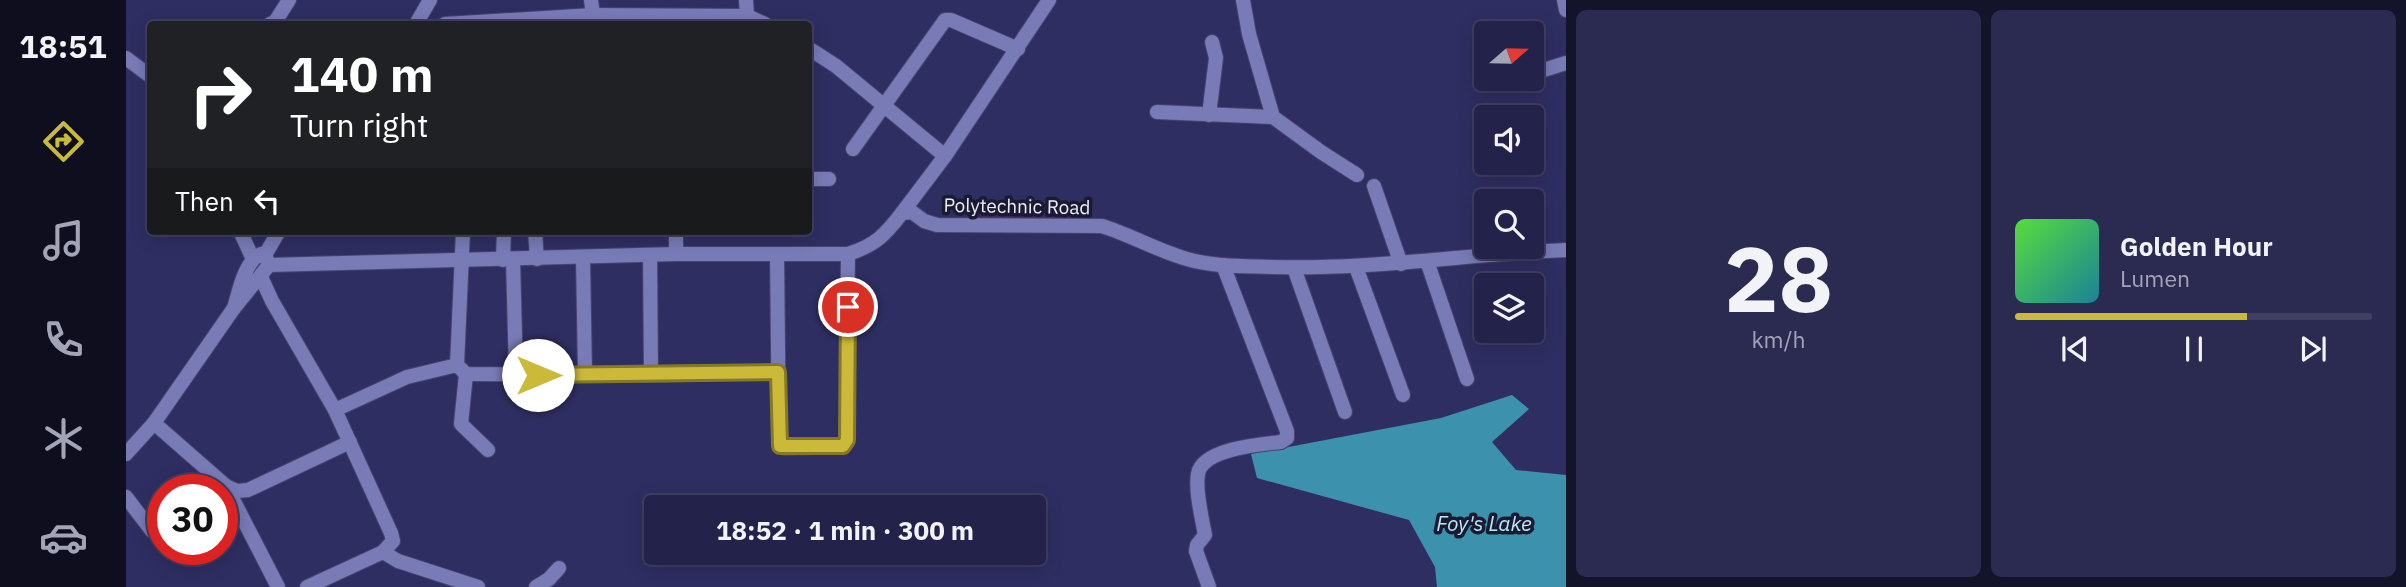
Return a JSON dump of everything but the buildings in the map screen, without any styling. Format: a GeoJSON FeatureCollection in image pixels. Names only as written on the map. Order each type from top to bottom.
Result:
{"type":"FeatureCollection","features":[{"type":"Feature","properties":{"kind":"street"},"geometry":{"type":"LineString","coordinates":[[277,21],[289,0]]}},
{"type":"Feature","properties":{"kind":"street"},"geometry":{"type":"LineString","coordinates":[[418,21],[430,0]]}},
{"type":"Feature","properties":{"kind":"street"},"geometry":{"type":"LineString","coordinates":[[677,0],[680,20]]}},
{"type":"Feature","properties":{"kind":"street"},"geometry":{"type":"LineString","coordinates":[[746,0],[747,16]]}},
{"type":"Feature","properties":{"kind":"street"},"geometry":{"type":"LineString","coordinates":[[262,264],[676,254],[848,254],[867,248],[883,237],[945,156],[1049,0]]}},
{"type":"Feature","properties":{"kind":"street"},"geometry":{"type":"LineString","coordinates":[[1243,0],[1273,117]]}},
{"type":"Feature","properties":{"kind":"street"},"geometry":{"type":"LineString","coordinates":[[1564,0],[1566,10]]}},
{"type":"Feature","properties":{"kind":"street"},"geometry":{"type":"LineString","coordinates":[[547,21],[592,7],[680,20],[747,16],[758,21]]}},
{"type":"Feature","properties":{"kind":"street"},"geometry":{"type":"LineString","coordinates":[[853,149],[945,20],[1017,49]]}},
{"type":"Feature","properties":{"kind":"street"},"geometry":{"type":"LineString","coordinates":[[1209,115],[1216,58],[1212,42]]}},
{"type":"Feature","properties":{"kind":"street"},"geometry":{"type":"LineString","coordinates":[[812,51],[884,104],[945,156]]}},
{"type":"Feature","properties":{"kind":"street"},"geometry":{"type":"LineString","coordinates":[[126,58],[147,74]]}},
{"type":"Feature","properties":{"kind":"street"},"geometry":{"type":"LineString","coordinates":[[1544,70],[1566,63]]}},
{"type":"Feature","properties":{"kind":"street"},"geometry":{"type":"LineString","coordinates":[[1157,112],[1273,117],[1357,175]]}},
{"type":"Feature","properties":{"kind":"street"},"geometry":{"type":"LineString","coordinates":[[812,179],[829,179]]}},
{"type":"Feature","properties":{"kind":"street"},"geometry":{"type":"LineString","coordinates":[[1374,186],[1401,264]]}},
{"type":"Feature","properties":{"kind":"street","name":"Polytechnic Road"},"geometry":{"type":"LineString","coordinates":[[902,213],[912,212],[924,221],[937,225],[1102,226],[1186,259],[1223,265],[1356,267],[1501,253],[1566,250]]}},
{"type":"Feature","properties":{"kind":"street"},"geometry":{"type":"LineString","coordinates":[[243,235],[262,264],[272,301],[335,410],[393,541],[383,552],[307,587]]}},
{"type":"Feature","properties":{"kind":"street"},"geometry":{"type":"LineString","coordinates":[[126,454],[154,423],[234,308],[277,235]]}},
{"type":"Feature","properties":{"kind":"street"},"geometry":{"type":"LineString","coordinates":[[463,235],[461,424],[488,450]]}},
{"type":"Feature","properties":{"kind":"street"},"geometry":{"type":"LineString","coordinates":[[505,235],[516,374]]}},
{"type":"Feature","properties":{"kind":"street"},"geometry":{"type":"LineString","coordinates":[[535,235],[537,259]]}},
{"type":"Feature","properties":{"kind":"street"},"geometry":{"type":"LineString","coordinates":[[676,235],[676,254]]}},
{"type":"Feature","properties":{"kind":"street"},"geometry":{"type":"LineString","coordinates":[[777,254],[780,446],[843,446],[846,444],[848,254]]}},
{"type":"Feature","properties":{"kind":"street"},"geometry":{"type":"LineString","coordinates":[[650,255],[651,375]]}},
{"type":"Feature","properties":{"kind":"street"},"geometry":{"type":"LineString","coordinates":[[583,257],[584,375]]}},
{"type":"Feature","properties":{"kind":"street"},"geometry":{"type":"LineString","coordinates":[[1427,261],[1467,379]]}},
{"type":"Feature","properties":{"kind":"street"},"geometry":{"type":"LineString","coordinates":[[1209,587],[1196,551],[1205,535],[1198,472],[1203,463],[1236,447],[1281,442],[1287,438],[1223,265]]}},
{"type":"Feature","properties":{"kind":"street"},"geometry":{"type":"LineString","coordinates":[[1356,267],[1403,395]]}},
{"type":"Feature","properties":{"kind":"street"},"geometry":{"type":"LineString","coordinates":[[1294,268],[1345,412]]}},
{"type":"Feature","properties":{"kind":"street"},"geometry":{"type":"LineString","coordinates":[[335,410],[407,377],[462,369],[516,374],[584,375],[778,372]]}},
{"type":"Feature","properties":{"kind":"street"},"geometry":{"type":"LineString","coordinates":[[154,423],[212,474]]}},
{"type":"Feature","properties":{"kind":"street"},"geometry":{"type":"LineString","coordinates":[[238,491],[248,490],[350,442]]}},
{"type":"Feature","properties":{"kind":"street"},"geometry":{"type":"LineString","coordinates":[[126,497],[147,524]]}},
{"type":"Feature","properties":{"kind":"street"},"geometry":{"type":"LineString","coordinates":[[238,509],[278,587]]}},
{"type":"Feature","properties":{"kind":"street"},"geometry":{"type":"LineString","coordinates":[[383,552],[398,561],[478,587]]}},
{"type":"Feature","properties":{"kind":"street"},"geometry":{"type":"LineString","coordinates":[[536,587],[549,579],[559,568]]}},
{"type":"Feature","properties":{"kind":"water","name":"Foy's Lake"},"geometry":{"type":"Polygon","coordinates":[[[1512,395],[1529,409],[1492,442],[1516,470],[1566,475],[1566,587],[1437,587],[1435,567],[1409,520],[1257,478],[1251,454],[1441,418],[1512,395]]]}},
{"type":"Feature","properties":{"kind":"route"},"geometry":{"type":"LineString","coordinates":[[538,375],[778,372],[780,446],[843,446],[847,440],[848,307]]}}]}
